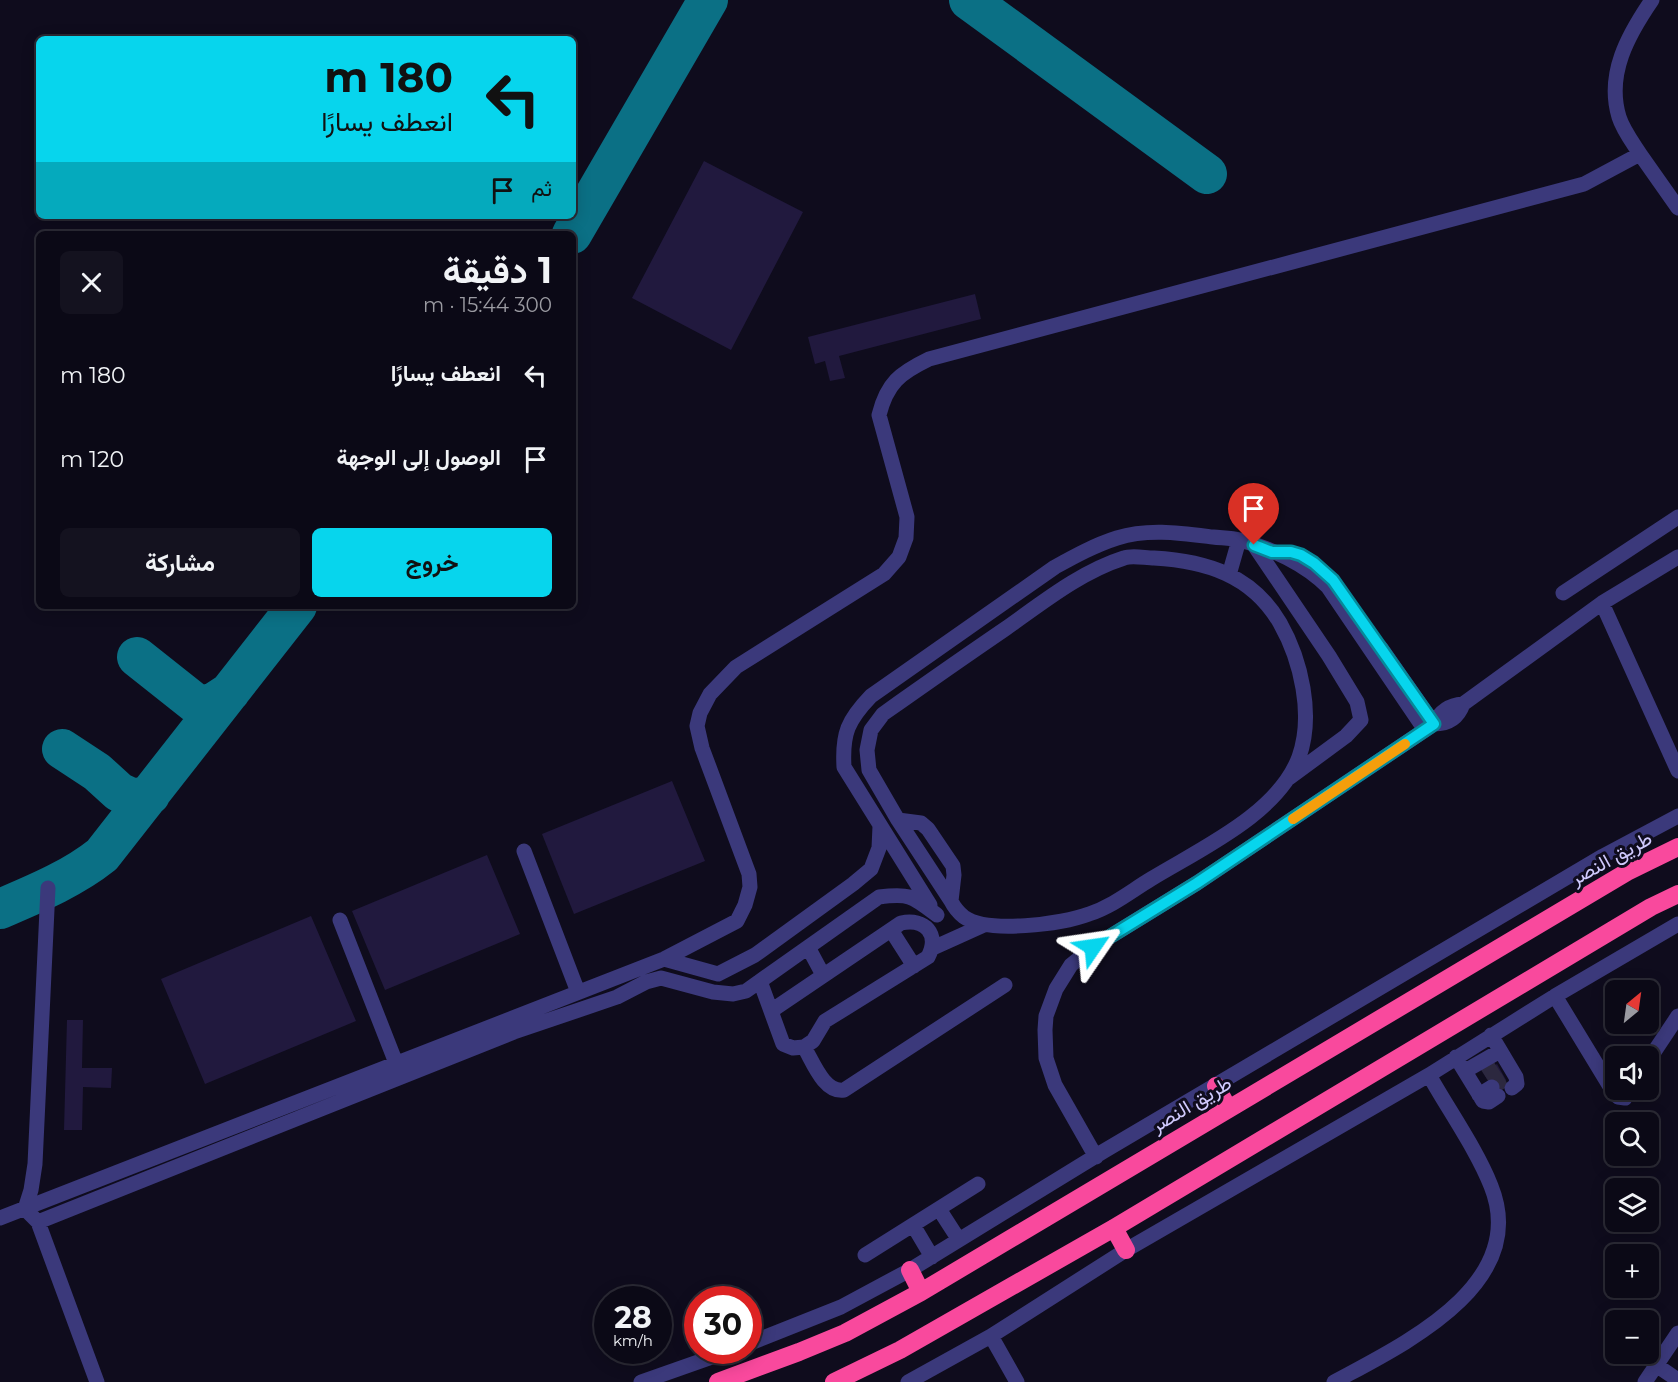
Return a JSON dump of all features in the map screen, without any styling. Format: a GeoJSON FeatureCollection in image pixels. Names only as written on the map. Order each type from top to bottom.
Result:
{"type":"FeatureCollection","features":[{"type":"Feature","properties":{"kind":"highway","name":"طريق النصر"},"geometry":{"type":"LineString","coordinates":[[718,1382],[845,1333],[921,1292],[1627,872],[1678,847]]}},
{"type":"Feature","properties":{"kind":"highway"},"geometry":{"type":"LineString","coordinates":[[834,1382],[900,1350],[1114,1228],[1641,913],[1678,894]]}},
{"type":"Feature","properties":{"kind":"highway"},"geometry":{"type":"LineString","coordinates":[[1216,1086],[1228,1108]]}},
{"type":"Feature","properties":{"kind":"highway"},"geometry":{"type":"LineString","coordinates":[[1114,1228],[1126,1250]]}},
{"type":"Feature","properties":{"kind":"highway"},"geometry":{"type":"LineString","coordinates":[[910,1270],[921,1292]]}},
{"type":"Feature","properties":{"kind":"street"},"geometry":{"type":"LineString","coordinates":[[1652,0],[1635,25],[1622,53],[1615,77],[1614,98],[1620,120],[1640,154],[1678,208]]}},
{"type":"Feature","properties":{"kind":"street"},"geometry":{"type":"LineString","coordinates":[[0,1218],[664,959],[737,921],[750,887],[749,874],[702,748],[697,726],[700,713],[710,694],[736,667],[884,574],[899,557],[906,538],[907,517],[879,415],[892,383],[909,368],[928,359],[1584,184],[1640,154]]}},
{"type":"Feature","properties":{"kind":"street"},"geometry":{"type":"LineString","coordinates":[[1563,593],[1678,517]]}},
{"type":"Feature","properties":{"kind":"street"},"geometry":{"type":"LineString","coordinates":[[937,915],[844,767],[843,747],[847,728],[857,711],[871,696],[957,635],[1055,567],[1088,549],[1119,537],[1153,532],[1181,533],[1239,540],[1272,552],[1291,552],[1301,555],[1333,580],[1429,727]]}},
{"type":"Feature","properties":{"kind":"street"},"geometry":{"type":"LineString","coordinates":[[1119,537],[1126,557]]}},
{"type":"Feature","properties":{"kind":"street"},"geometry":{"type":"LineString","coordinates":[[1229,575],[1239,540]]}},
{"type":"Feature","properties":{"kind":"street"},"geometry":{"type":"LineString","coordinates":[[1254,545],[1335,665],[1357,702],[1361,720],[1346,736],[1286,780]]}},
{"type":"Feature","properties":{"kind":"street"},"geometry":{"type":"LineString","coordinates":[[1096,1157],[1055,1085],[1046,1058],[1046,1016],[1056,989],[1071,965],[1093,947],[1197,883],[1429,727],[1445,709],[1463,704],[1602,603],[1678,556]]}},
{"type":"Feature","properties":{"kind":"street"},"geometry":{"type":"LineString","coordinates":[[1126,557],[1184,560],[1205,565],[1229,575],[1265,602],[1291,644],[1297,665],[1304,691],[1306,718],[1299,756],[1286,780],[1264,806],[1252,816],[1106,908],[1070,920],[1044,924],[984,925],[964,917],[952,904],[869,770],[867,750],[871,730],[883,714],[1042,603],[1090,572],[1126,557]]}},
{"type":"Feature","properties":{"kind":"street"},"geometry":{"type":"LineString","coordinates":[[1602,603],[1678,771]]}},
{"type":"Feature","properties":{"kind":"street"},"geometry":{"type":"LineString","coordinates":[[957,635],[969,654]]}},
{"type":"Feature","properties":{"kind":"street"},"geometry":{"type":"LineString","coordinates":[[866,803],[882,793]]}},
{"type":"Feature","properties":{"kind":"street"},"geometry":{"type":"LineString","coordinates":[[762,1338],[841,1307],[910,1270],[1604,856],[1678,816]]}},
{"type":"Feature","properties":{"kind":"street"},"geometry":{"type":"LineString","coordinates":[[898,820],[921,823],[928,829],[953,866],[952,904],[937,915],[920,923]]}},
{"type":"Feature","properties":{"kind":"street"},"geometry":{"type":"LineString","coordinates":[[664,959],[718,974],[755,955],[853,885],[871,869],[879,848],[880,826]]}},
{"type":"Feature","properties":{"kind":"street"},"geometry":{"type":"LineString","coordinates":[[524,851],[578,992]]}},
{"type":"Feature","properties":{"kind":"street"},"geometry":{"type":"LineString","coordinates":[[25,1209],[35,1164],[48,888]]}},
{"type":"Feature","properties":{"kind":"street"},"geometry":{"type":"LineString","coordinates":[[38,1222],[514,1032],[617,997],[646,982],[661,978],[713,992],[733,994],[746,990],[879,897],[906,895],[915,898],[937,915]]}},
{"type":"Feature","properties":{"kind":"street"},"geometry":{"type":"LineString","coordinates":[[340,920],[396,1063]]}},
{"type":"Feature","properties":{"kind":"street"},"geometry":{"type":"LineString","coordinates":[[760,981],[783,1044],[793,1048],[804,1047],[813,1041],[825,1021],[928,957],[933,948],[932,938],[928,929],[920,923],[911,921],[901,923],[771,1011]]}},
{"type":"Feature","properties":{"kind":"street"},"geometry":{"type":"LineString","coordinates":[[908,1382],[992,1336],[1126,1250],[1429,1075],[1555,996],[1678,924]]}},
{"type":"Feature","properties":{"kind":"street"},"geometry":{"type":"LineString","coordinates":[[933,948],[984,925]]}},
{"type":"Feature","properties":{"kind":"street"},"geometry":{"type":"LineString","coordinates":[[891,930],[914,966]]}},
{"type":"Feature","properties":{"kind":"street"},"geometry":{"type":"LineString","coordinates":[[808,947],[823,975]]}},
{"type":"Feature","properties":{"kind":"street"},"geometry":{"type":"LineString","coordinates":[[804,1047],[829,1087],[837,1091],[844,1090],[1005,986]]}},
{"type":"Feature","properties":{"kind":"street"},"geometry":{"type":"LineString","coordinates":[[1555,996],[1605,1079]]}},
{"type":"Feature","properties":{"kind":"street"},"geometry":{"type":"LineString","coordinates":[[1658,1046],[1678,1016]]}},
{"type":"Feature","properties":{"kind":"street"},"geometry":{"type":"LineString","coordinates":[[1456,1057],[1482,1085],[1506,1070],[1491,1035]]}},
{"type":"Feature","properties":{"kind":"street"},"geometry":{"type":"LineString","coordinates":[[1334,1382],[1399,1346],[1453,1309],[1475,1285],[1489,1264],[1497,1239],[1497,1210],[1491,1187],[1429,1075]]}},
{"type":"Feature","properties":{"kind":"street"},"geometry":{"type":"LineString","coordinates":[[865,1255],[978,1184]]}},
{"type":"Feature","properties":{"kind":"street"},"geometry":{"type":"LineString","coordinates":[[25,1209],[38,1222],[97,1382]]}},
{"type":"Feature","properties":{"kind":"street"},"geometry":{"type":"LineString","coordinates":[[939,1209],[959,1240]]}},
{"type":"Feature","properties":{"kind":"street"},"geometry":{"type":"LineString","coordinates":[[913,1225],[932,1257]]}},
{"type":"Feature","properties":{"kind":"street"},"geometry":{"type":"LineString","coordinates":[[1645,1382],[1678,1333]]}},
{"type":"Feature","properties":{"kind":"street"},"geometry":{"type":"LineString","coordinates":[[992,1336],[1017,1382]]}},
{"type":"Feature","properties":{"kind":"street"},"geometry":{"type":"LineString","coordinates":[[641,1382],[692,1364]]}},
{"type":"Feature","properties":{"kind":"street"},"geometry":{"type":"LineString","coordinates":[[1656,1365],[1678,1380]]}},
{"type":"Feature","properties":{"kind":"building"},"geometry":{"type":"Polygon","coordinates":[[[704,161],[803,212],[731,350],[632,298],[704,161]]]}},
{"type":"Feature","properties":{"kind":"building"},"geometry":{"type":"Polygon","coordinates":[[[975,294],[981,319],[839,356],[845,378],[830,381],[825,361],[815,364],[808,337],[975,294]]]}},
{"type":"Feature","properties":{"kind":"building"},"geometry":{"type":"Polygon","coordinates":[[[672,781],[705,861],[574,914],[542,834],[672,781]]]}},
{"type":"Feature","properties":{"kind":"building"},"geometry":{"type":"Polygon","coordinates":[[[487,855],[520,934],[385,990],[352,911],[487,855]]]}},
{"type":"Feature","properties":{"kind":"building"},"geometry":{"type":"Polygon","coordinates":[[[311,916],[356,1021],[205,1084],[161,979],[311,916]]]}},
{"type":"Feature","properties":{"kind":"building"},"geometry":{"type":"Polygon","coordinates":[[[67,1020],[83,1020],[82,1068],[112,1068],[111,1088],[83,1087],[82,1130],[64,1130],[67,1020]]]}},
{"type":"Feature","properties":{"kind":"building"},"geometry":{"type":"Polygon","coordinates":[[[1497,1064],[1506,1080],[1503,1087],[1497,1079],[1487,1079],[1483,1072],[1497,1064]]]}},
{"type":"Feature","properties":{"kind":"taxiway"},"geometry":{"type":"LineString","coordinates":[[574,231],[708,0]]}},
{"type":"Feature","properties":{"kind":"taxiway"},"geometry":{"type":"LineString","coordinates":[[969,0],[1207,174]]}},
{"type":"Feature","properties":{"kind":"taxiway"},"geometry":{"type":"LineString","coordinates":[[0,909],[66,879],[102,855],[295,609]]}},
{"type":"Feature","properties":{"kind":"taxiway"},"geometry":{"type":"LineString","coordinates":[[137,657],[195,703],[210,705],[230,692]]}},
{"type":"Feature","properties":{"kind":"taxiway"},"geometry":{"type":"LineString","coordinates":[[62,749],[97,772],[119,792],[134,799],[150,795]]}},
{"type":"Feature","properties":{"kind":"tunnel"},"geometry":{"type":"LineString","coordinates":[[1485,1076],[1499,1067]]}},
{"type":"Feature","properties":{"kind":"tunnel"},"geometry":{"type":"LineString","coordinates":[[1492,1087],[1506,1079]]}},
{"type":"Feature","properties":{"kind":"slow traffic"},"geometry":{"type":"LineString","coordinates":[[1293,819],[1405,744]]}},
{"type":"Feature","properties":{"kind":"route"},"geometry":{"type":"LineString","coordinates":[[1093,947],[1197,883],[1434,724],[1333,580],[1324,571],[1301,555],[1291,552],[1272,552],[1254,545]]}}]}
